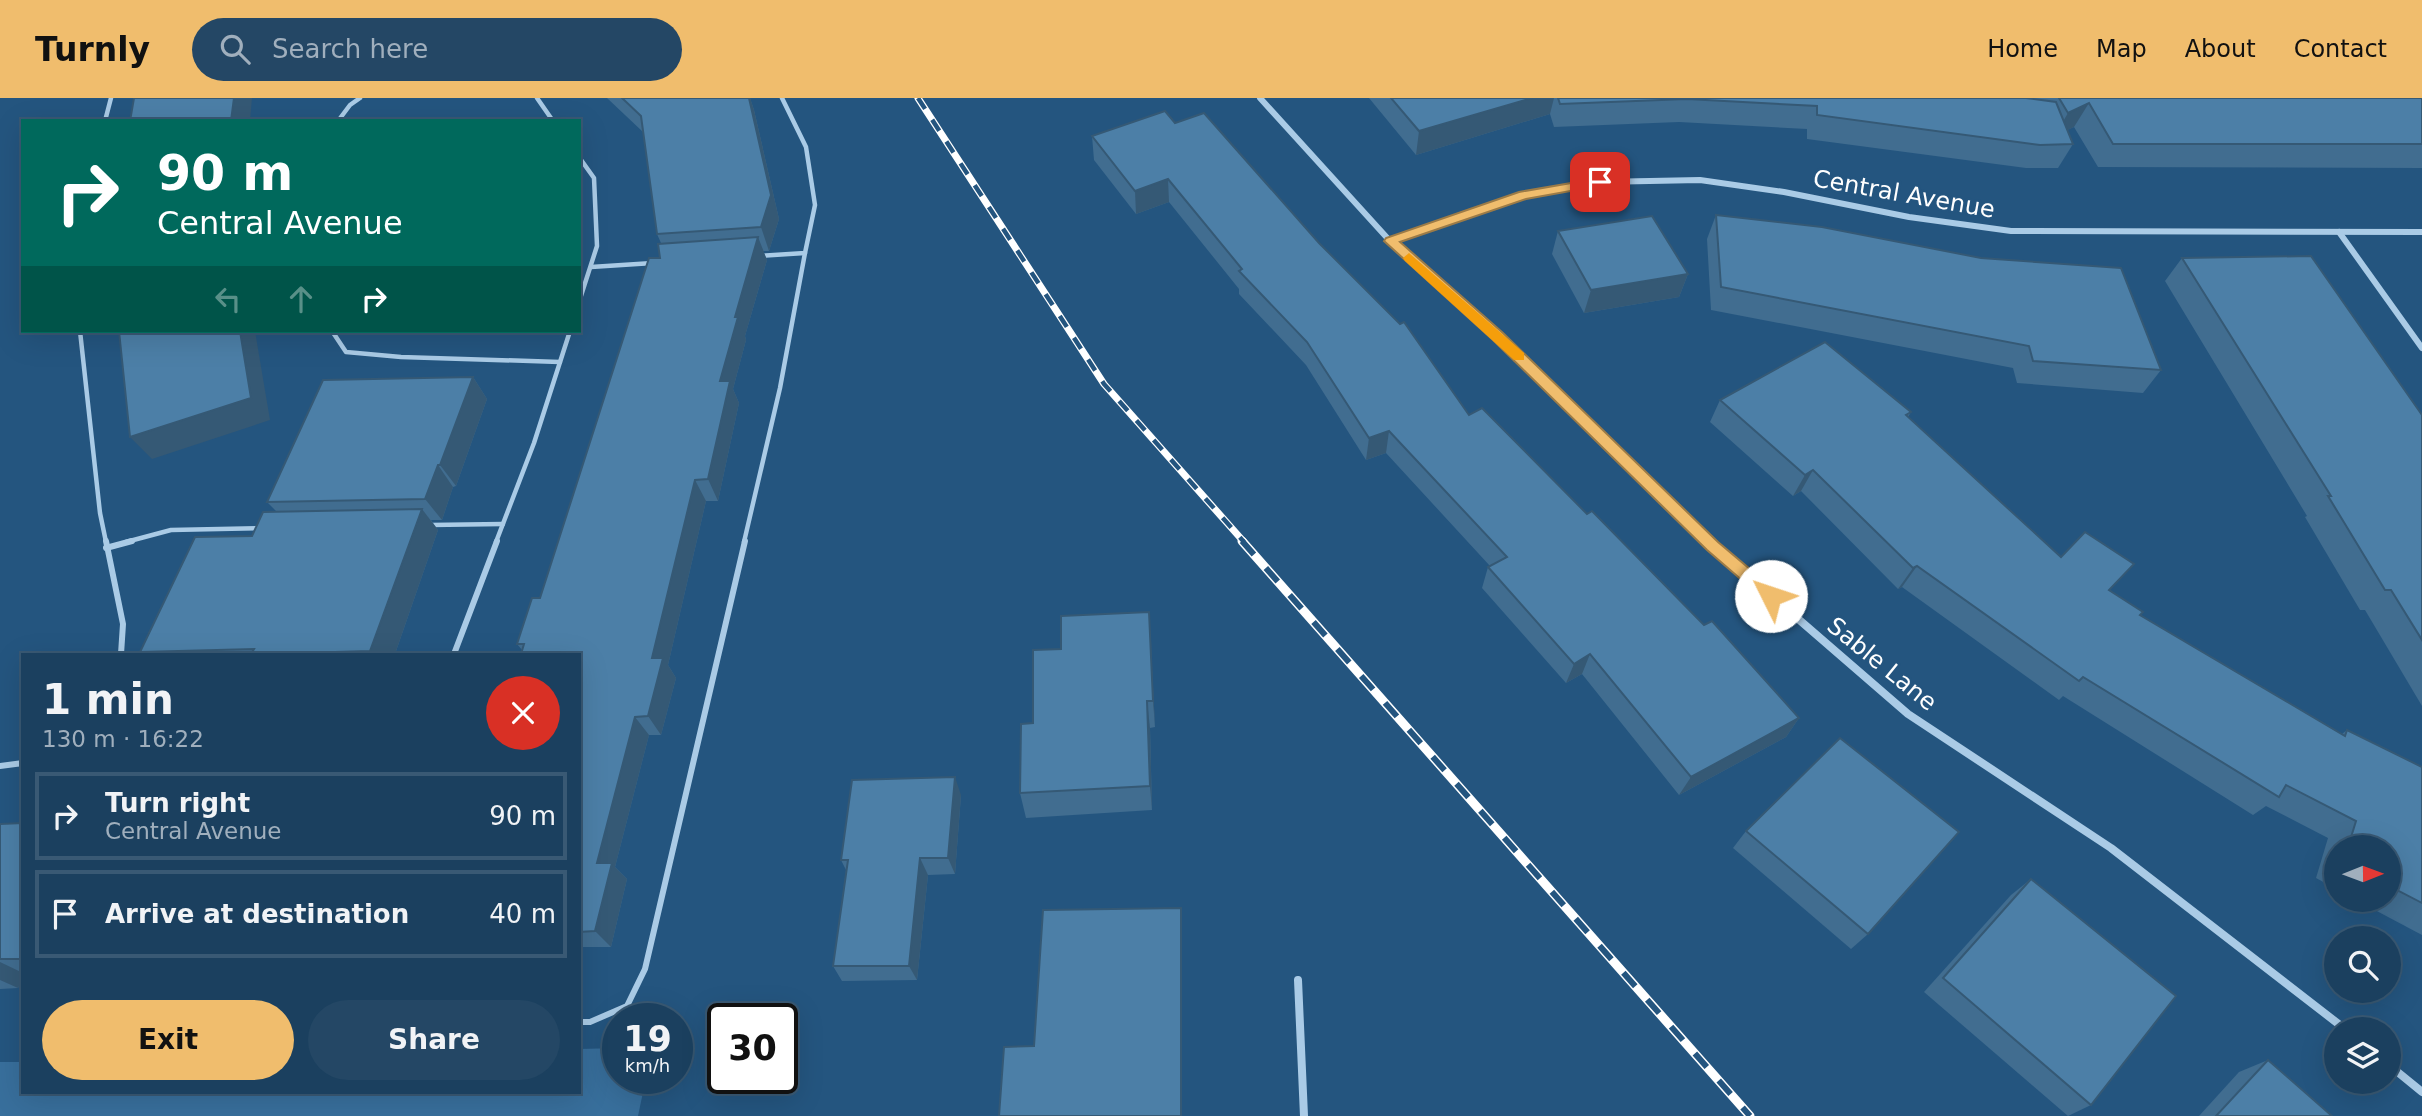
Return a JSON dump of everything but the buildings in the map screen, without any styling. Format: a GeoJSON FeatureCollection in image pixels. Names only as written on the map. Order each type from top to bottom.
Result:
{"type":"FeatureCollection","features":[{"type":"Feature","properties":{"kind":"street","name":"Sable Lane"},"geometry":{"type":"LineString","coordinates":[[1260,98],[1390,241],[1498,336],[1713,546],[1908,714],[2111,848],[2329,1017]]}},
{"type":"Feature","properties":{"kind":"street","name":"Central Avenue"},"geometry":{"type":"LineString","coordinates":[[1390,241],[1524,195],[1600,182],[1700,180],[1784,192],[1909,217],[2011,231],[2422,232]]}},
{"type":"Feature","properties":{"kind":"street"},"geometry":{"type":"LineString","coordinates":[[2339,232],[2422,348]]}},
{"type":"Feature","properties":{"kind":"street"},"geometry":{"type":"LineString","coordinates":[[1298,980],[1304,1116]]}},
{"type":"Feature","properties":{"kind":"street"},"geometry":{"type":"LineString","coordinates":[[2401,1075],[2422,1092]]}},
{"type":"Feature","properties":{"kind":"lane"},"geometry":{"type":"LineString","coordinates":[[106,119],[111,98]]}},
{"type":"Feature","properties":{"kind":"lane"},"geometry":{"type":"LineString","coordinates":[[339,119],[349,105],[360,98]]}},
{"type":"Feature","properties":{"kind":"lane"},"geometry":{"type":"LineString","coordinates":[[537,98],[552,119]]}},
{"type":"Feature","properties":{"kind":"lane"},"geometry":{"type":"LineString","coordinates":[[581,1022],[590,1022],[626,1006],[645,969],[780,388],[815,205],[806,147],[782,98]]}},
{"type":"Feature","properties":{"kind":"lane"},"geometry":{"type":"LineString","coordinates":[[581,160],[594,178],[597,246],[581,296]]}},
{"type":"Feature","properties":{"kind":"lane"},"geometry":{"type":"LineString","coordinates":[[751,257],[805,253]]}},
{"type":"Feature","properties":{"kind":"lane"},"geometry":{"type":"LineString","coordinates":[[591,267],[657,263]]}},
{"type":"Feature","properties":{"kind":"lane"},"geometry":{"type":"LineString","coordinates":[[80,333],[106,548],[124,624],[121,653]]}},
{"type":"Feature","properties":{"kind":"lane"},"geometry":{"type":"LineString","coordinates":[[333,333],[346,352],[401,357],[560,362]]}},
{"type":"Feature","properties":{"kind":"lane"},"geometry":{"type":"LineString","coordinates":[[454,653],[503,524],[569,333]]}},
{"type":"Feature","properties":{"kind":"lane"},"geometry":{"type":"LineString","coordinates":[[420,526],[503,524]]}},
{"type":"Feature","properties":{"kind":"lane"},"geometry":{"type":"LineString","coordinates":[[106,548],[171,530],[268,528]]}},
{"type":"Feature","properties":{"kind":"lane"},"geometry":{"type":"LineString","coordinates":[[0,766],[21,763]]}},
{"type":"Feature","properties":{"kind":"shaded area"},"geometry":{"type":"Polygon","coordinates":[[[602,1048],[602,1094],[643,1094],[638,1116],[0,1116],[0,1062],[21,1062],[21,1094],[581,1094],[581,1049],[602,1048]]]}},
{"type":"Feature","properties":{"kind":"railway"},"geometry":{"type":"LineString","coordinates":[[918,98],[1104,384],[1244,542]]}},
{"type":"Feature","properties":{"kind":"railway"},"geometry":{"type":"LineString","coordinates":[[1242,541],[1750,1116]]}},
{"type":"Feature","properties":{"kind":"slow traffic"},"geometry":{"type":"LineString","coordinates":[[1409,258],[1519,357]]}},
{"type":"Feature","properties":{"kind":"route"},"geometry":{"type":"LineString","coordinates":[[1600,182],[1524,195],[1390,241],[1498,336],[1713,546],[1771,596]]}}]}
